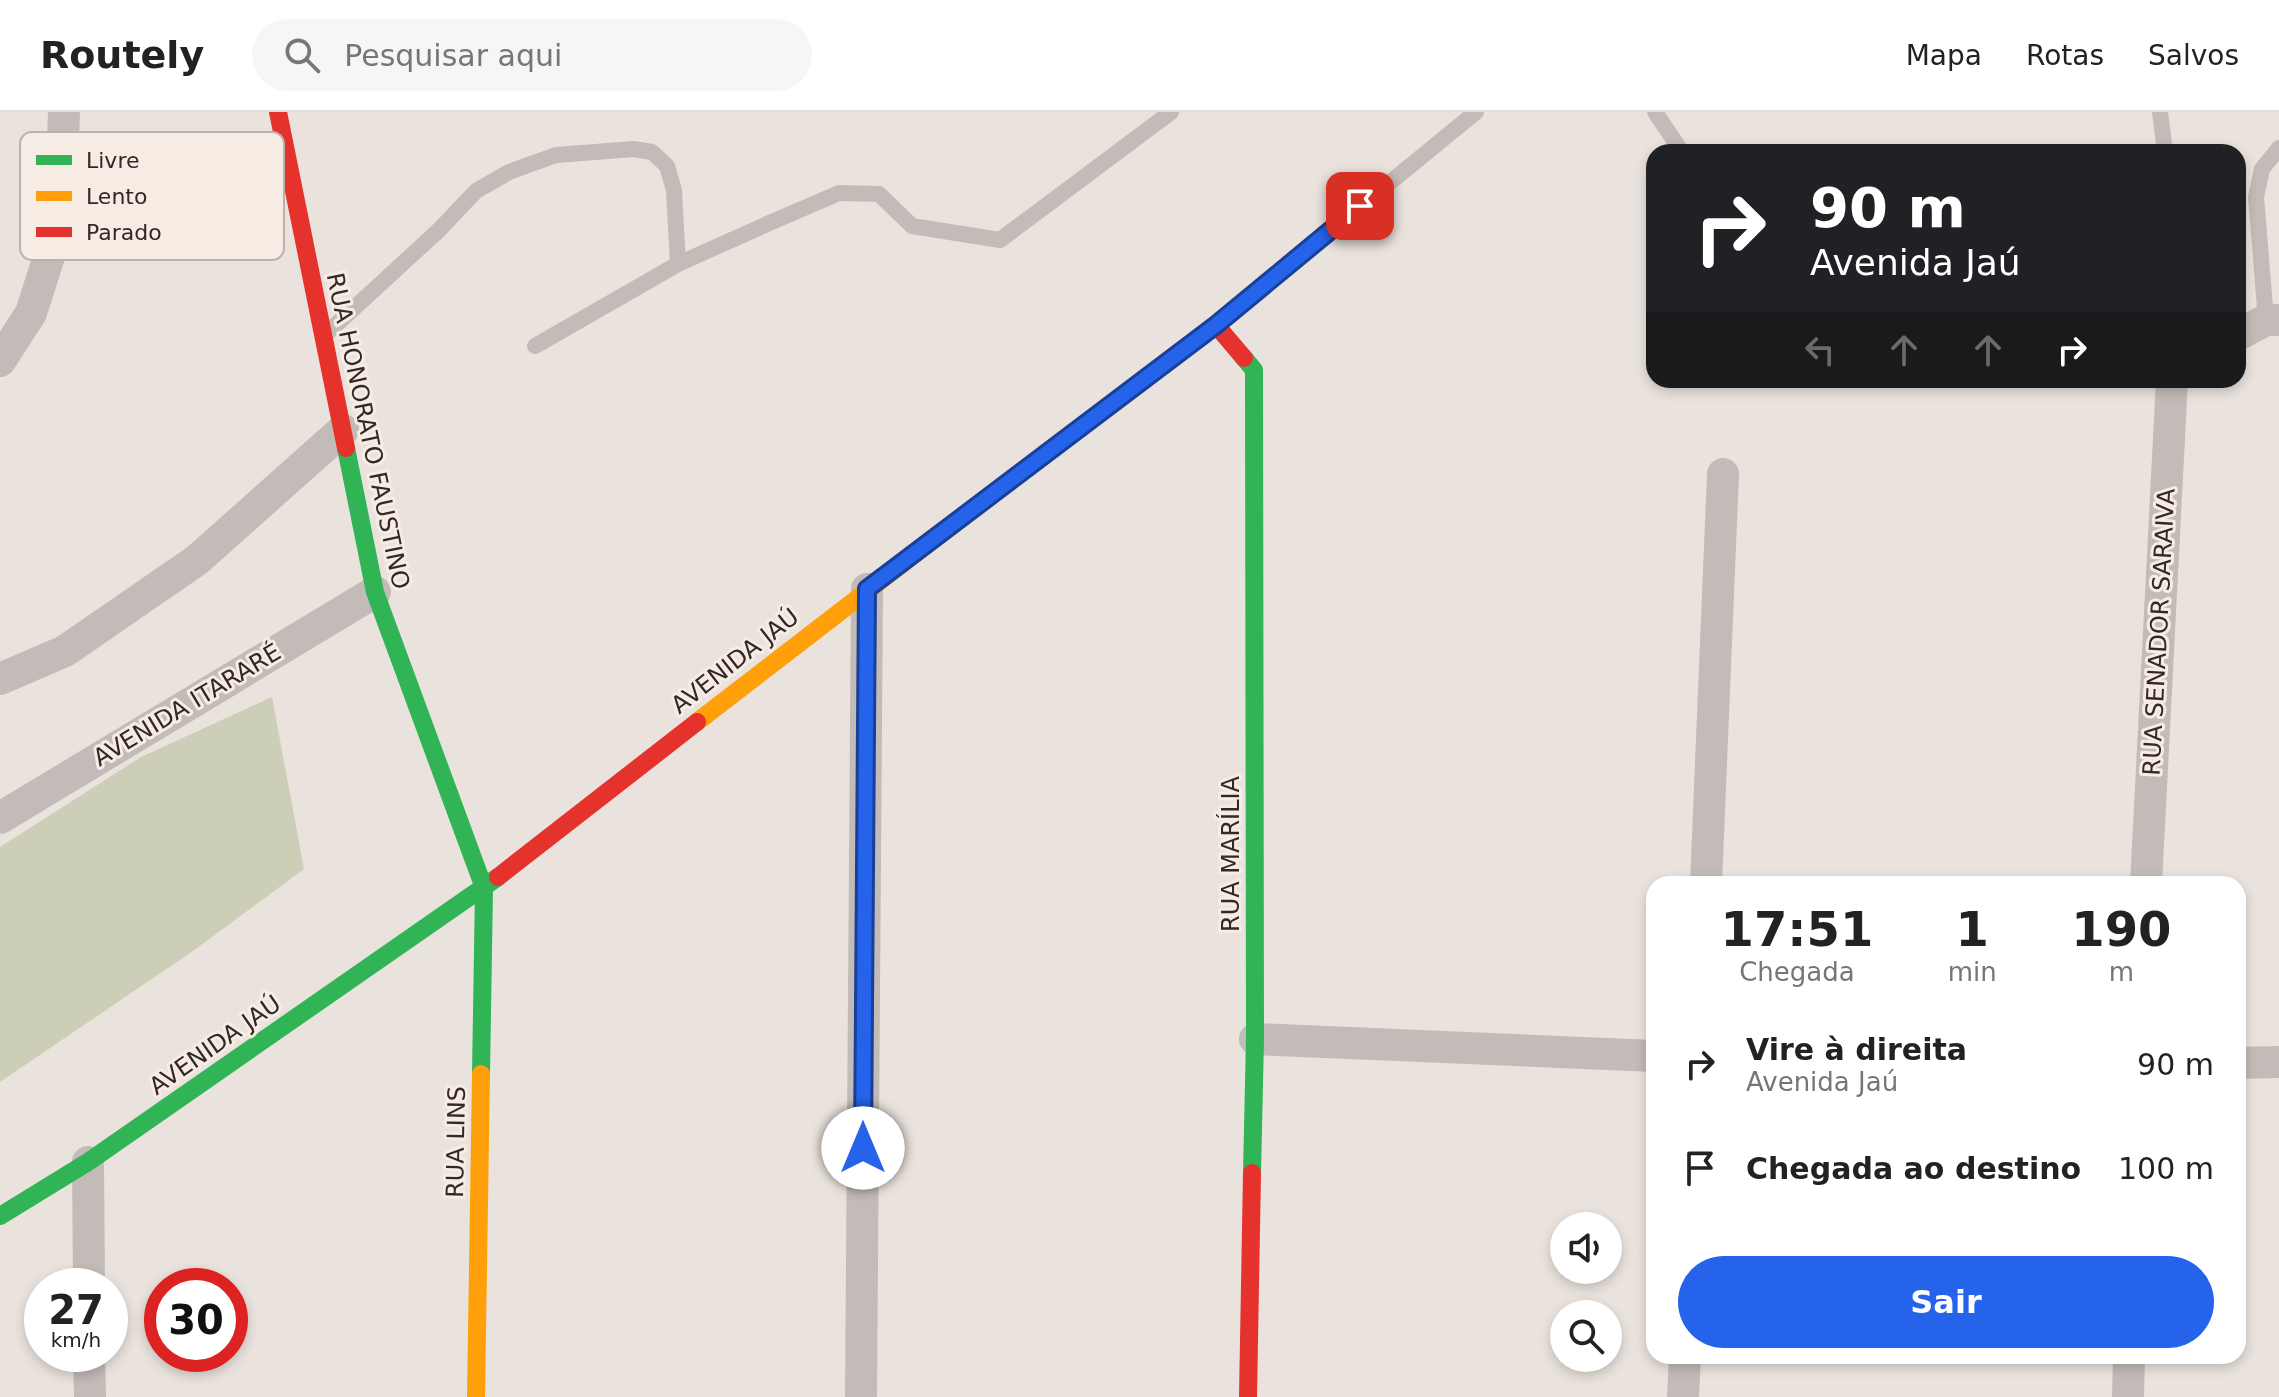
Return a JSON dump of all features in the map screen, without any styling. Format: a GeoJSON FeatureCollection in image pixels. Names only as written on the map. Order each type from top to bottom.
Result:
{"type":"FeatureCollection","features":[{"type":"Feature","properties":{"kind":"street"},"geometry":{"type":"LineString","coordinates":[[63,132],[64,112]]}},
{"type":"Feature","properties":{"kind":"street","name":"RUA HONORATO FAUSTINO"},"geometry":{"type":"LineString","coordinates":[[278,112],[282,132]]}},
{"type":"Feature","properties":{"kind":"street","name":"RUA HONORATO FAUSTINO"},"geometry":{"type":"LineString","coordinates":[[284,141],[375,592],[484,888]]}},
{"type":"Feature","properties":{"kind":"street"},"geometry":{"type":"LineString","coordinates":[[0,361],[31,313],[48,260]]}},
{"type":"Feature","properties":{"kind":"street","name":"AVENIDA JAÚ"},"geometry":{"type":"LineString","coordinates":[[0,1216],[88,1162],[484,888],[867,589],[1216,325]]}},
{"type":"Feature","properties":{"kind":"street","name":"RUA MARÍLIA"},"geometry":{"type":"LineString","coordinates":[[1216,325],[1254,370],[1255,1039],[1248,1397]]}},
{"type":"Feature","properties":{"kind":"street","name":"RUA SENADOR SARAIVA"},"geometry":{"type":"LineString","coordinates":[[2146,876],[2172,388]]}},
{"type":"Feature","properties":{"kind":"street"},"geometry":{"type":"LineString","coordinates":[[0,679],[65,651],[197,560],[343,430]]}},
{"type":"Feature","properties":{"kind":"street"},"geometry":{"type":"LineString","coordinates":[[1706,876],[1723,474]]}},
{"type":"Feature","properties":{"kind":"street"},"geometry":{"type":"LineString","coordinates":[[861,1397],[867,589]]}},
{"type":"Feature","properties":{"kind":"street","name":"AVENIDA ITARARÉ"},"geometry":{"type":"LineString","coordinates":[[0,818],[375,592]]}},
{"type":"Feature","properties":{"kind":"street","name":"RUA LINS"},"geometry":{"type":"LineString","coordinates":[[476,1397],[484,888]]}},
{"type":"Feature","properties":{"kind":"street"},"geometry":{"type":"LineString","coordinates":[[1255,1039],[1646,1056]]}},
{"type":"Feature","properties":{"kind":"street"},"geometry":{"type":"LineString","coordinates":[[2246,1063],[2279,1062]]}},
{"type":"Feature","properties":{"kind":"street"},"geometry":{"type":"LineString","coordinates":[[88,1162],[89,1268]]}},
{"type":"Feature","properties":{"kind":"street"},"geometry":{"type":"LineString","coordinates":[[1683,1397],[1685,1364]]}},
{"type":"Feature","properties":{"kind":"street"},"geometry":{"type":"LineString","coordinates":[[2128,1397],[2129,1364]]}},
{"type":"Feature","properties":{"kind":"street"},"geometry":{"type":"LineString","coordinates":[[89,1372],[90,1397]]}},
{"type":"Feature","properties":{"kind":"lane"},"geometry":{"type":"LineString","coordinates":[[535,346],[678,264],[839,193],[879,194],[912,226],[1000,240],[1171,112]]}},
{"type":"Feature","properties":{"kind":"lane","name":"AVENIDA JAÚ"},"geometry":{"type":"LineString","coordinates":[[1216,325],[1476,112]]}},
{"type":"Feature","properties":{"kind":"lane"},"geometry":{"type":"LineString","coordinates":[[1655,112],[1677,144]]}},
{"type":"Feature","properties":{"kind":"lane"},"geometry":{"type":"LineString","coordinates":[[2160,112],[2164,144]]}},
{"type":"Feature","properties":{"kind":"lane"},"geometry":{"type":"LineString","coordinates":[[2261,325],[2256,197],[2262,169],[2279,148]]}},
{"type":"Feature","properties":{"kind":"lane"},"geometry":{"type":"LineString","coordinates":[[324,336],[439,230],[476,191],[509,172],[556,155],[634,149],[652,152],[667,166],[674,190],[678,264]]}},
{"type":"Feature","properties":{"kind":"green space"},"geometry":{"type":"Polygon","coordinates":[[[272,697],[304,869],[193,951],[0,1082],[0,847],[141,757],[272,697]]]}},
{"type":"Feature","properties":{"kind":"traffic: fast"},"geometry":{"type":"LineString","coordinates":[[1244,358],[1254,370],[1255,1039],[1252,1173]]}},
{"type":"Feature","properties":{"kind":"traffic: fast"},"geometry":{"type":"LineString","coordinates":[[346,448],[375,592],[484,888],[481,1074]]}},
{"type":"Feature","properties":{"kind":"traffic: fast"},"geometry":{"type":"LineString","coordinates":[[0,1216],[88,1162],[498,877]]}},
{"type":"Feature","properties":{"kind":"traffic: slow"},"geometry":{"type":"LineString","coordinates":[[697,722],[1015,477]]}},
{"type":"Feature","properties":{"kind":"traffic: slow"},"geometry":{"type":"LineString","coordinates":[[476,1397],[481,1074]]}},
{"type":"Feature","properties":{"kind":"traffic: jam"},"geometry":{"type":"LineString","coordinates":[[278,112],[282,132]]}},
{"type":"Feature","properties":{"kind":"traffic: jam"},"geometry":{"type":"LineString","coordinates":[[284,142],[346,448]]}},
{"type":"Feature","properties":{"kind":"traffic: jam"},"geometry":{"type":"LineString","coordinates":[[1015,477],[1216,325],[1244,358]]}},
{"type":"Feature","properties":{"kind":"traffic: jam"},"geometry":{"type":"LineString","coordinates":[[498,877],[697,722]]}},
{"type":"Feature","properties":{"kind":"traffic: jam"},"geometry":{"type":"LineString","coordinates":[[1248,1397],[1252,1173]]}},
{"type":"Feature","properties":{"kind":"route"},"geometry":{"type":"LineString","coordinates":[[863,1148],[867,589],[1216,325],[1360,206]]}}]}
